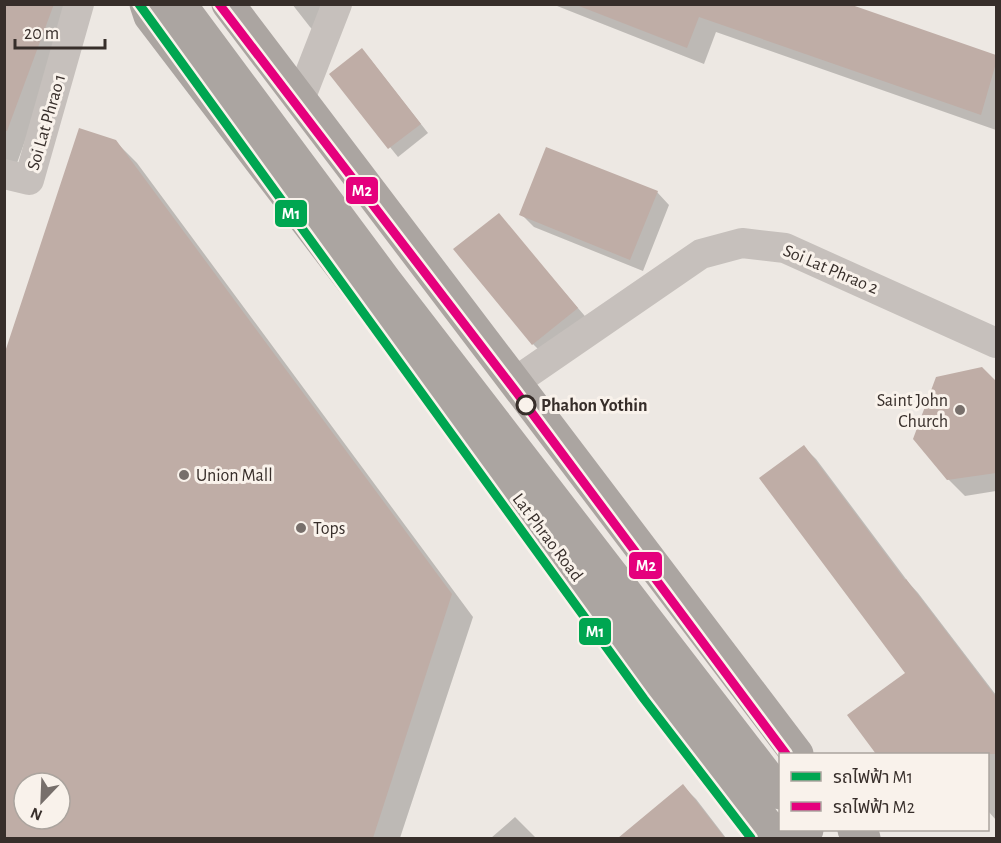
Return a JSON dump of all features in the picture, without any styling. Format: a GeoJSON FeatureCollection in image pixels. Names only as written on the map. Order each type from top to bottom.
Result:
{"type":"FeatureCollection","features":[{"type":"Feature","properties":{"kind":"main road","name":"Lat Phrao Road"},"geometry":{"type":"LineString","coordinates":[[146,4],[150,16],[164,35],[773,833]]}},
{"type":"Feature","properties":{"kind":"main road"},"geometry":{"type":"LineString","coordinates":[[180,4],[385,280],[779,792]]}},
{"type":"Feature","properties":{"kind":"main road"},"geometry":{"type":"LineString","coordinates":[[228,4],[796,753]]}},
{"type":"Feature","properties":{"kind":"main road"},"geometry":{"type":"LineString","coordinates":[[773,833],[794,834],[804,831]]}},
{"type":"Feature","properties":{"kind":"street","name":"Soi Lat Phrao 1"},"geometry":{"type":"LineString","coordinates":[[4,174],[29,180],[79,4]]}},
{"type":"Feature","properties":{"kind":"street"},"geometry":{"type":"LineString","coordinates":[[300,99],[337,4]]}},
{"type":"Feature","properties":{"kind":"street","name":"Soi Lat Phrao 2"},"geometry":{"type":"LineString","coordinates":[[515,382],[701,254],[742,243],[785,248],[996,343]]}},
{"type":"Feature","properties":{"kind":"building"},"geometry":{"type":"Polygon","coordinates":[[[4,4],[54,4],[7,131],[4,131],[4,4]]]}},
{"type":"Feature","properties":{"kind":"building"},"geometry":{"type":"Polygon","coordinates":[[[579,4],[849,4],[996,55],[996,63],[981,115],[699,17],[687,48],[579,6],[579,4]]]}},
{"type":"Feature","properties":{"kind":"building"},"geometry":{"type":"Polygon","coordinates":[[[362,48],[421,124],[388,149],[329,74],[362,48]]]}},
{"type":"Feature","properties":{"kind":"building","name":"Union Mall"},"geometry":{"type":"Polygon","coordinates":[[[79,128],[116,140],[452,594],[373,838],[4,838],[4,355],[79,128]]]}},
{"type":"Feature","properties":{"kind":"building"},"geometry":{"type":"Polygon","coordinates":[[[546,147],[658,191],[630,260],[519,215],[546,147]]]}},
{"type":"Feature","properties":{"kind":"building"},"geometry":{"type":"Polygon","coordinates":[[[499,213],[578,308],[532,345],[453,249],[499,213]]]}},
{"type":"Feature","properties":{"kind":"building","name":"Saint John Church"},"geometry":{"type":"Polygon","coordinates":[[[982,367],[996,381],[996,473],[947,480],[913,439],[936,377],[982,367]]]}},
{"type":"Feature","properties":{"kind":"building"},"geometry":{"type":"Polygon","coordinates":[[[804,445],[996,697],[996,754],[875,753],[847,715],[905,673],[759,478],[804,445]]]}},
{"type":"Feature","properties":{"kind":"building"},"geometry":{"type":"Polygon","coordinates":[[[683,784],[725,838],[618,838],[683,784]]]}},
{"type":"Feature","properties":{"kind":"metro line","name":"M1"},"geometry":{"type":"LineString","coordinates":[[139,4],[644,699],[751,838]]}},
{"type":"Feature","properties":{"kind":"metro line","name":"M2"},"geometry":{"type":"LineString","coordinates":[[219,4],[517,393],[785,753]]}},
{"type":"Feature","properties":{"kind":"place","name":"Phahon Yothin"},"geometry":{"type":"Point","coordinates":[526,405]}},
{"type":"Feature","properties":{"kind":"place","name":"Saint John Church"},"geometry":{"type":"Point","coordinates":[960,410]}},
{"type":"Feature","properties":{"kind":"place","name":"Union Mall"},"geometry":{"type":"Point","coordinates":[184,475]}},
{"type":"Feature","properties":{"kind":"place","name":"Tops"},"geometry":{"type":"Point","coordinates":[301,528]}}]}
